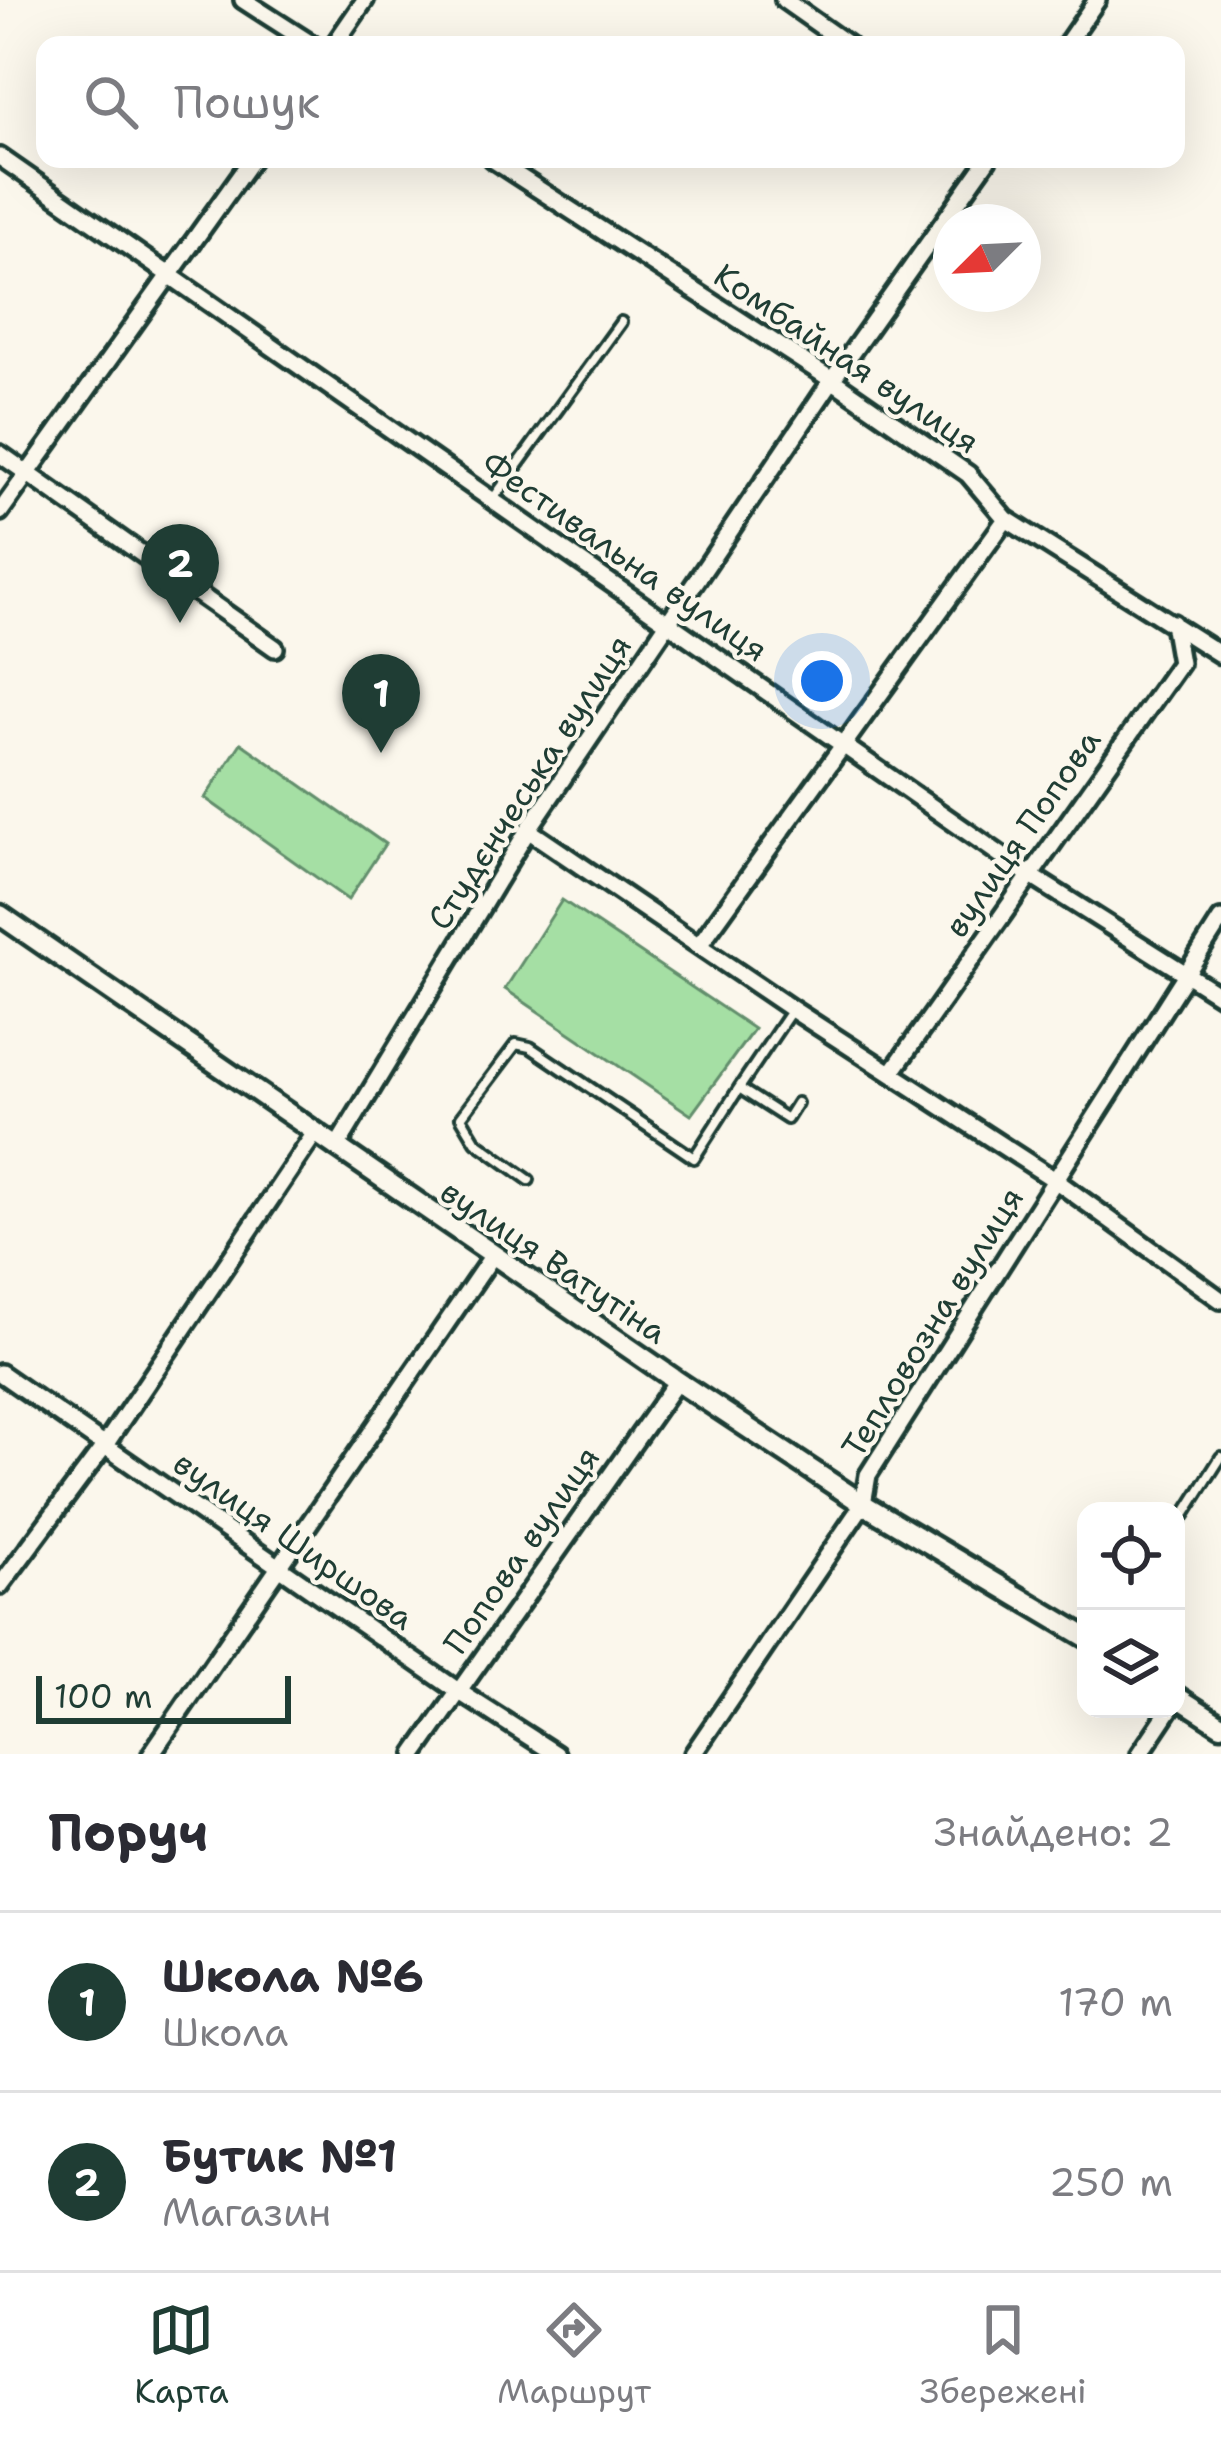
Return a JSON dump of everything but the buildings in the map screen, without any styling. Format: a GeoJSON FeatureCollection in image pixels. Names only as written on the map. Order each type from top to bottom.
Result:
{"type":"FeatureCollection","features":[{"type":"Feature","properties":{"kind":"street"},"geometry":{"type":"LineString","coordinates":[[243,0],[299,36]]}},
{"type":"Feature","properties":{"kind":"street"},"geometry":{"type":"LineString","coordinates":[[340,36],[365,0]]}},
{"type":"Feature","properties":{"kind":"street"},"geometry":{"type":"LineString","coordinates":[[784,0],[835,36]]}},
{"type":"Feature","properties":{"kind":"street"},"geometry":{"type":"LineString","coordinates":[[1072,36],[1097,0]]}},
{"type":"Feature","properties":{"kind":"street","name":"Фестивальна вулиця"},"geometry":{"type":"LineString","coordinates":[[0,157],[1028,874],[1221,996]]}},
{"type":"Feature","properties":{"kind":"street"},"geometry":{"type":"LineString","coordinates":[[0,512],[246,168]]}},
{"type":"Feature","properties":{"kind":"street","name":"Комбайная вулиця"},"geometry":{"type":"LineString","coordinates":[[506,168],[968,474],[1006,519],[1221,655]]}},
{"type":"Feature","properties":{"kind":"street","name":"Студєнчеська вулиця"},"geometry":{"type":"LineString","coordinates":[[335,1148],[528,830],[832,380],[982,168]]}},
{"type":"Feature","properties":{"kind":"street"},"geometry":{"type":"LineString","coordinates":[[0,454],[275,648]]}},
{"type":"Feature","properties":{"kind":"street"},"geometry":{"type":"LineString","coordinates":[[700,944],[1006,519]]}},
{"type":"Feature","properties":{"kind":"street","name":"вулиця Попова"},"geometry":{"type":"LineString","coordinates":[[892,1072],[1180,663],[1173,623]]}},
{"type":"Feature","properties":{"kind":"street"},"geometry":{"type":"LineString","coordinates":[[528,830],[792,1010],[1055,1180],[1221,1300]]}},
{"type":"Feature","properties":{"kind":"street","name":"вулиця Ватутіна"},"geometry":{"type":"LineString","coordinates":[[0,915],[677,1381],[863,1504],[1077,1631]]}},
{"type":"Feature","properties":{"kind":"street","name":"Тепловозна вулиця"},"geometry":{"type":"LineString","coordinates":[[693,1754],[863,1504],[868,1474],[1221,919]]}},
{"type":"Feature","properties":{"kind":"street"},"geometry":{"type":"LineString","coordinates":[[0,1586],[104,1444],[315,1133]]}},
{"type":"Feature","properties":{"kind":"street"},"geometry":{"type":"LineString","coordinates":[[151,1754],[493,1255]]}},
{"type":"Feature","properties":{"kind":"street","name":"вулиця Ширшова"},"geometry":{"type":"LineString","coordinates":[[0,1373],[556,1754]]}},
{"type":"Feature","properties":{"kind":"street","name":"Попова вулиця"},"geometry":{"type":"LineString","coordinates":[[415,1754],[677,1381]]}},
{"type":"Feature","properties":{"kind":"street"},"geometry":{"type":"LineString","coordinates":[[1185,1705],[1221,1725]]}},
{"type":"Feature","properties":{"kind":"street"},"geometry":{"type":"LineString","coordinates":[[1140,1754],[1163,1718]]}},
{"type":"Feature","properties":{"kind":"lane"},"geometry":{"type":"LineString","coordinates":[[492,500],[621,322]]}},
{"type":"Feature","properties":{"kind":"lane"},"geometry":{"type":"LineString","coordinates":[[529,1180],[476,1142],[461,1124],[461,1117],[516,1044],[530,1047],[694,1158],[792,1010]]}},
{"type":"Feature","properties":{"kind":"lane"},"geometry":{"type":"LineString","coordinates":[[739,1088],[787,1119],[797,1103]]}},
{"type":"Feature","properties":{"kind":"lane"},"geometry":{"type":"LineString","coordinates":[[1185,1514],[1221,1456]]}},
{"type":"Feature","properties":{"kind":"green space"},"geometry":{"type":"Polygon","coordinates":[[[241,743],[385,844],[348,900],[205,798],[241,743]]]}},
{"type":"Feature","properties":{"kind":"green space"},"geometry":{"type":"Polygon","coordinates":[[[562,900],[754,1029],[691,1115],[505,989],[562,900]]]}},
{"type":"Feature","properties":{"kind":"place","name":"Бутик №1"},"geometry":{"type":"Point","coordinates":[180,623]}},
{"type":"Feature","properties":{"kind":"place","name":"Школа №6"},"geometry":{"type":"Point","coordinates":[381,753]}}]}
